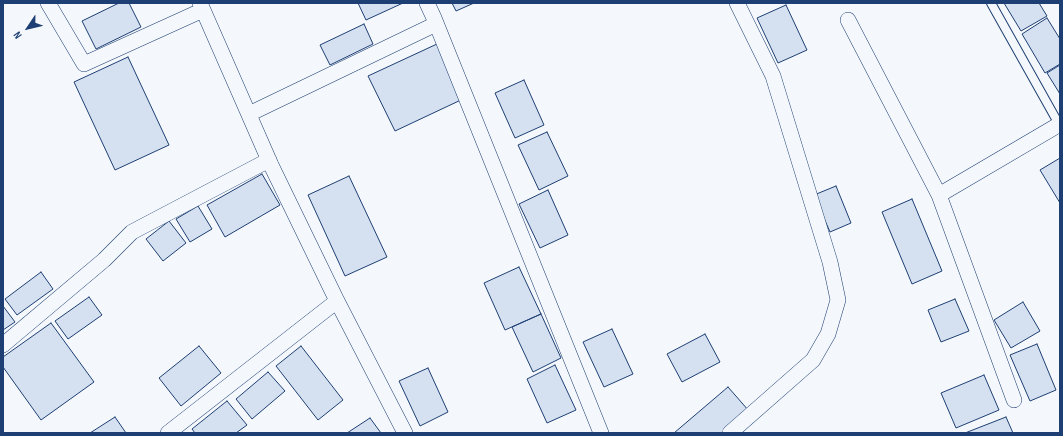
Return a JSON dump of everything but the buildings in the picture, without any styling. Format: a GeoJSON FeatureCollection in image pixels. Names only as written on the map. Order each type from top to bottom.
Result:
{"type":"FeatureCollection","features":[{"type":"Feature","properties":{"kind":"street"},"geometry":{"type":"LineString","coordinates":[[48,3],[84,64],[202,6],[270,160],[337,301],[405,433]]}},
{"type":"Feature","properties":{"kind":"street"},"geometry":{"type":"LineString","coordinates":[[427,3],[601,433]]}},
{"type":"Feature","properties":{"kind":"street"},"geometry":{"type":"LineString","coordinates":[[730,433],[813,360],[828,334],[838,300],[830,262],[773,76],[737,3]]}},
{"type":"Feature","properties":{"kind":"street"},"geometry":{"type":"LineString","coordinates":[[848,20],[939,195],[1014,400]]}},
{"type":"Feature","properties":{"kind":"street"},"geometry":{"type":"LineString","coordinates":[[249,114],[436,24]]}},
{"type":"Feature","properties":{"kind":"street"},"geometry":{"type":"LineString","coordinates":[[939,195],[1060,125]]}},
{"type":"Feature","properties":{"kind":"street"},"geometry":{"type":"LineString","coordinates":[[3,345],[104,260],[132,232],[270,160]]}},
{"type":"Feature","properties":{"kind":"street"},"geometry":{"type":"LineString","coordinates":[[168,433],[337,301]]}},
{"type":"Feature","properties":{"kind":"lane"},"geometry":{"type":"LineString","coordinates":[[991,3],[1060,125]]}}]}
